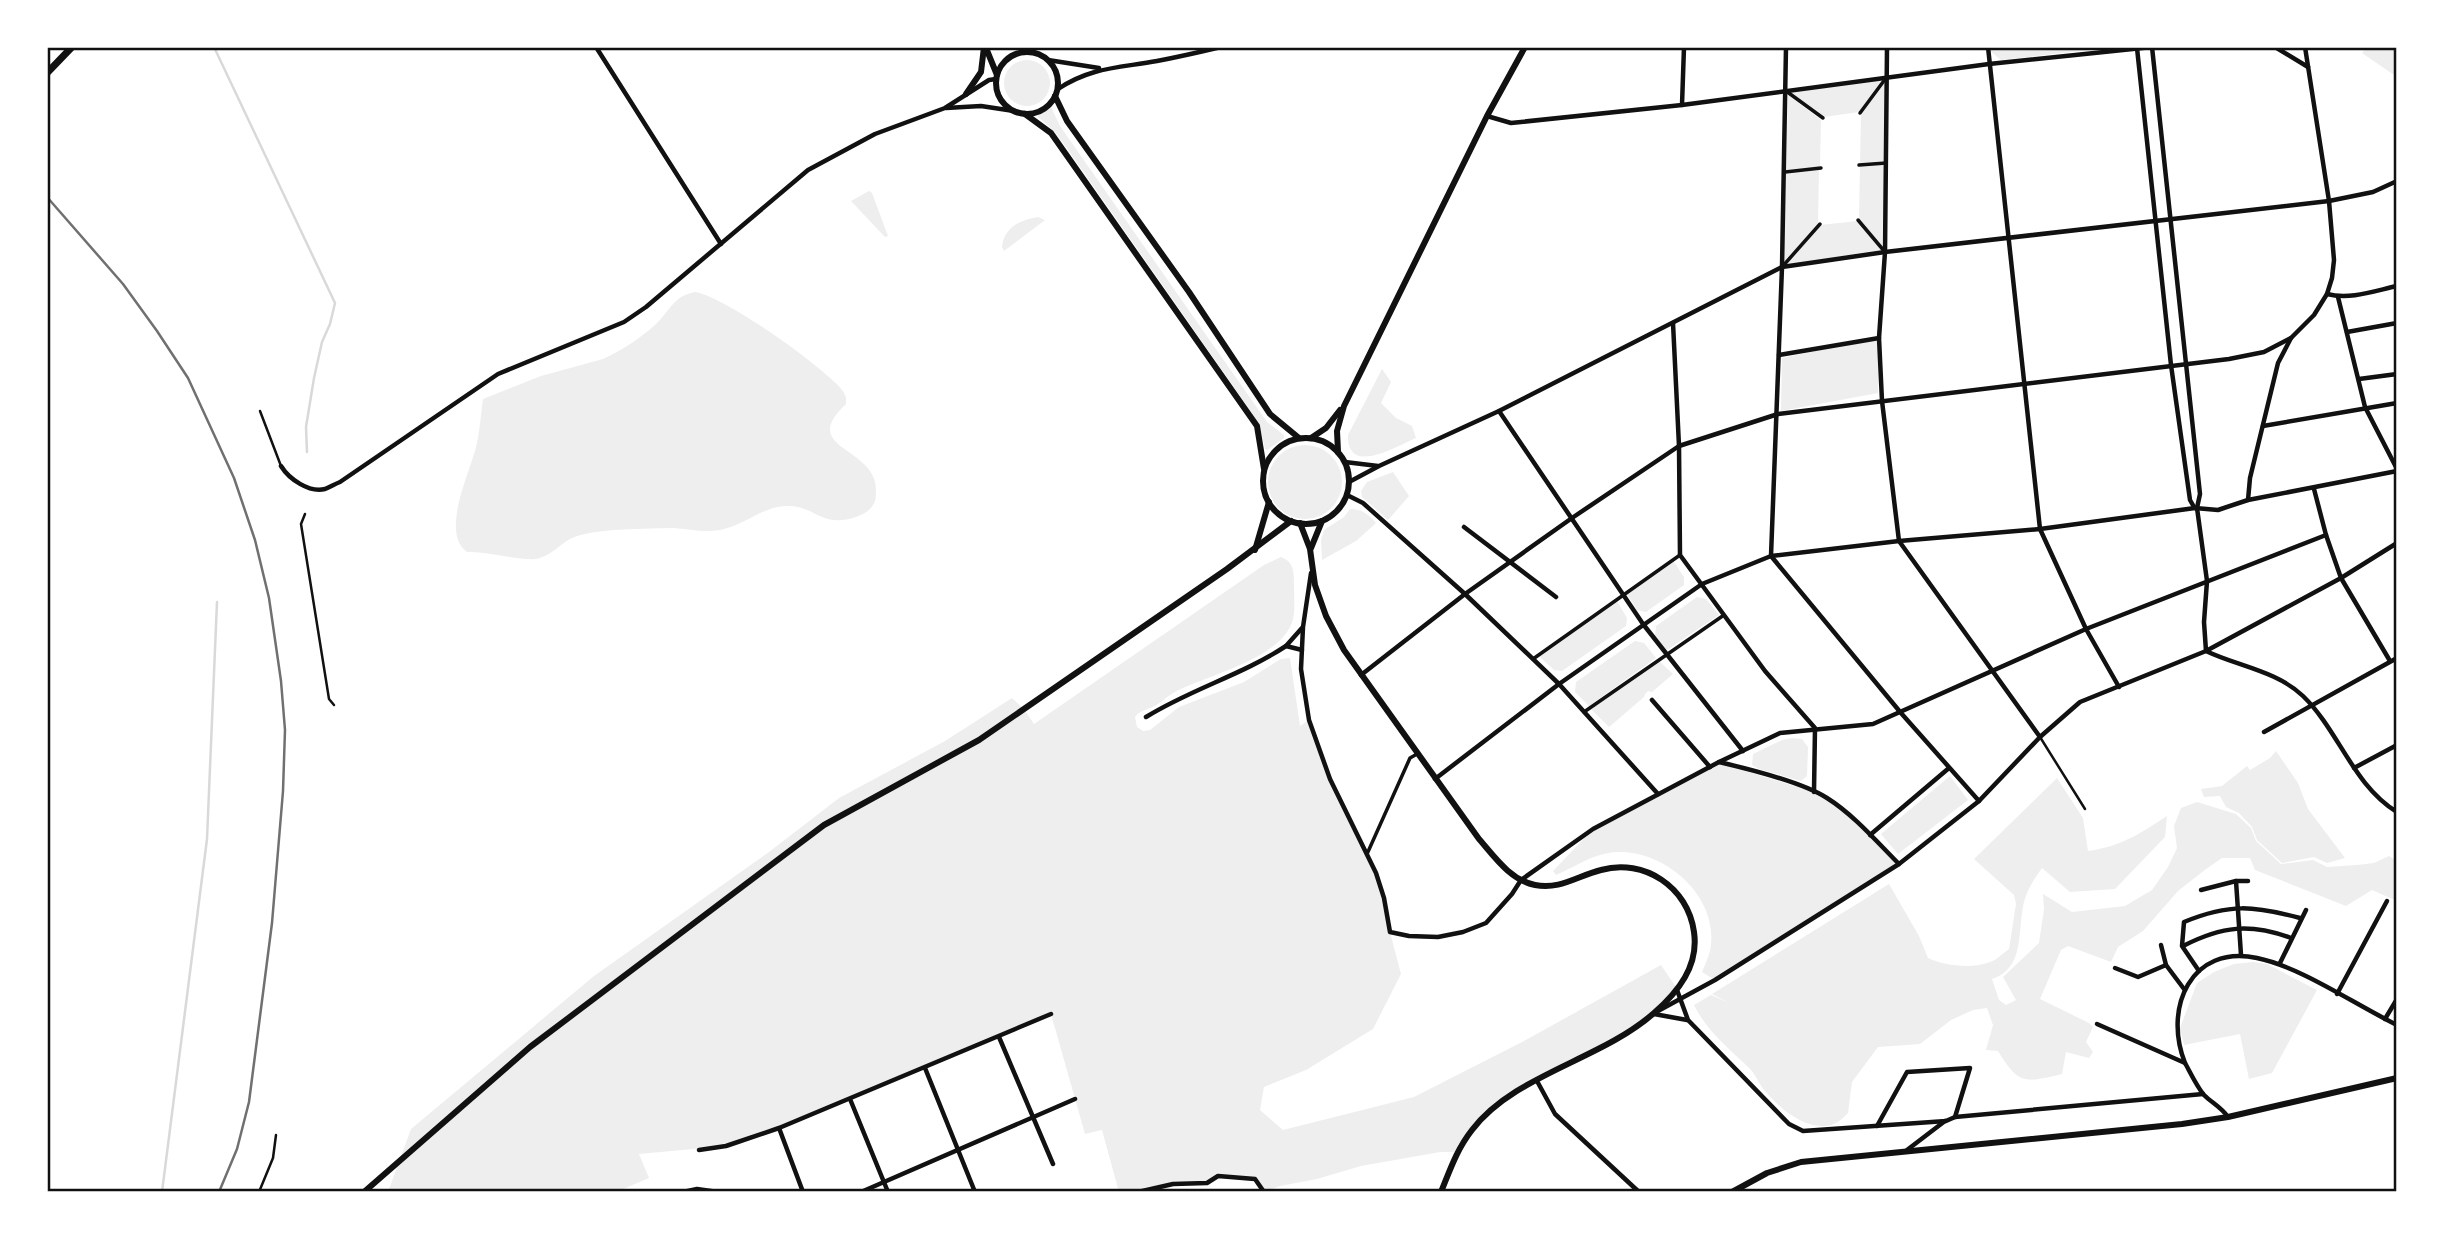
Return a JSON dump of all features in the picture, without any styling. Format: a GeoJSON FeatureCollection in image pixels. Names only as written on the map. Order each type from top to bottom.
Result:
{"type":"FeatureCollection","features":[{"type":"Feature","properties":{"kind":"main road"},"geometry":{"type":"LineString","coordinates":[[47,73],[72,47]]}},
{"type":"Feature","properties":{"kind":"street"},"geometry":{"type":"LineString","coordinates":[[596,47],[721,244]]}},
{"type":"Feature","properties":{"kind":"street"},"geometry":{"type":"LineString","coordinates":[[985,47],[996,77],[997,92],[1003,103],[1014,111]]}},
{"type":"Feature","properties":{"kind":"street"},"geometry":{"type":"LineString","coordinates":[[966,94],[981,72],[985,47]]}},
{"type":"Feature","properties":{"kind":"street"},"geometry":{"type":"LineString","coordinates":[[1025,114],[1048,104],[1056,93],[1078,76],[1221,47]]}},
{"type":"Feature","properties":{"kind":"street"},"geometry":{"type":"LineString","coordinates":[[1338,452],[1338,431],[1344,406],[1487,116],[1525,47]]}},
{"type":"Feature","properties":{"kind":"street"},"geometry":{"type":"LineString","coordinates":[[1682,105],[1684,47]]}},
{"type":"Feature","properties":{"kind":"street"},"geometry":{"type":"LineString","coordinates":[[1786,47],[1785,172],[1771,556],[1901,713],[1979,801]]}},
{"type":"Feature","properties":{"kind":"street"},"geometry":{"type":"LineString","coordinates":[[1887,47],[1885,252],[1879,338],[1882,401],[1899,541],[2040,737]]}},
{"type":"Feature","properties":{"kind":"street"},"geometry":{"type":"LineString","coordinates":[[1988,47],[2040,529],[2086,629],[2119,687]]}},
{"type":"Feature","properties":{"kind":"street"},"geometry":{"type":"LineString","coordinates":[[1487,116],[1511,123],[1682,105],[1989,64],[2152,47],[2200,494],[2196,508],[2207,581],[2204,622],[2206,651]]}},
{"type":"Feature","properties":{"kind":"street"},"geometry":{"type":"LineString","coordinates":[[2275,47],[2309,68]]}},
{"type":"Feature","properties":{"kind":"street"},"geometry":{"type":"LineString","coordinates":[[2248,500],[2250,478],[2278,363],[2291,338],[2314,315],[2327,294],[2332,278],[2334,260],[2329,201],[2305,47]]}},
{"type":"Feature","properties":{"kind":"street"},"geometry":{"type":"LineString","coordinates":[[2137,48],[2171,365],[2190,500],[2196,508]]}},
{"type":"Feature","properties":{"kind":"street"},"geometry":{"type":"LineString","coordinates":[[281,466],[288,476],[300,484],[321,490],[340,482],[498,374],[624,322],[646,307],[808,170],[875,134],[945,108],[996,77],[1003,63],[1023,49],[1048,60],[1055,69],[1058,79],[1056,93],[1067,121],[1189,292],[1270,414],[1299,438]]}},
{"type":"Feature","properties":{"kind":"street"},"geometry":{"type":"LineString","coordinates":[[1048,60],[1103,69]]}},
{"type":"Feature","properties":{"kind":"street"},"geometry":{"type":"LineString","coordinates":[[1860,113],[1887,77]]}},
{"type":"Feature","properties":{"kind":"street"},"geometry":{"type":"LineString","coordinates":[[1786,91],[1823,118]]}},
{"type":"Feature","properties":{"kind":"street"},"geometry":{"type":"LineString","coordinates":[[945,108],[981,106],[1014,111],[1025,114],[1051,133],[1257,426],[1264,469],[1263,486],[1269,502],[1280,516],[1300,523],[1322,521],[1337,511],[1347,495],[1349,482],[1345,462],[1338,452],[1326,443],[1311,438],[1299,438],[1284,444],[1274,451],[1264,469]]}},
{"type":"Feature","properties":{"kind":"street"},"geometry":{"type":"LineString","coordinates":[[1859,165],[1886,163]]}},
{"type":"Feature","properties":{"kind":"street"},"geometry":{"type":"LineString","coordinates":[[1785,172],[1821,168]]}},
{"type":"Feature","properties":{"kind":"street"},"geometry":{"type":"LineString","coordinates":[[1349,482],[1499,411],[1782,267],[1885,252],[2329,201],[2373,192],[2397,181]]}},
{"type":"Feature","properties":{"kind":"street"},"geometry":{"type":"LineString","coordinates":[[1858,220],[1885,252]]}},
{"type":"Feature","properties":{"kind":"street"},"geometry":{"type":"LineString","coordinates":[[1782,267],[1819,224]]}},
{"type":"Feature","properties":{"kind":"street"},"geometry":{"type":"LineString","coordinates":[[2327,294],[2338,297],[2397,286]]}},
{"type":"Feature","properties":{"kind":"street"},"geometry":{"type":"LineString","coordinates":[[1436,779],[1559,684],[1702,584],[1771,556],[1899,541],[2040,529],[2196,508],[2218,510],[2248,500],[2314,489],[2397,470],[2365,407],[2338,297]]}},
{"type":"Feature","properties":{"kind":"street"},"geometry":{"type":"LineString","coordinates":[[1673,323],[1679,446],[1680,555],[1765,671],[1815,728],[1814,792]]}},
{"type":"Feature","properties":{"kind":"street"},"geometry":{"type":"LineString","coordinates":[[2347,331],[2397,323]]}},
{"type":"Feature","properties":{"kind":"street"},"geometry":{"type":"LineString","coordinates":[[1779,355],[1879,338]]}},
{"type":"Feature","properties":{"kind":"street"},"geometry":{"type":"LineString","coordinates":[[1361,675],[1465,594],[1679,446],[1777,414],[2186,364],[2264,352],[2291,338]]}},
{"type":"Feature","properties":{"kind":"street"},"geometry":{"type":"LineString","coordinates":[[2359,379],[2397,374]]}},
{"type":"Feature","properties":{"kind":"street"},"geometry":{"type":"LineString","coordinates":[[2263,426],[2397,403]]}},
{"type":"Feature","properties":{"kind":"street"},"geometry":{"type":"LineString","coordinates":[[1311,438],[1325,428],[1344,406]]}},
{"type":"Feature","properties":{"kind":"street"},"geometry":{"type":"LineString","coordinates":[[1499,411],[1643,624],[1743,751]]}},
{"type":"Feature","properties":{"kind":"street"},"geometry":{"type":"LineString","coordinates":[[1345,462],[1379,466]]}},
{"type":"Feature","properties":{"kind":"street"},"geometry":{"type":"LineString","coordinates":[[2314,489],[2341,578],[2390,661]]}},
{"type":"Feature","properties":{"kind":"street"},"geometry":{"type":"LineString","coordinates":[[1347,495],[1363,503],[1533,659],[1658,794]]}},
{"type":"Feature","properties":{"kind":"street"},"geometry":{"type":"LineString","coordinates":[[1255,550],[1269,502]]}},
{"type":"Feature","properties":{"kind":"street"},"geometry":{"type":"LineString","coordinates":[[364,1192],[530,1047],[824,825],[979,740],[1255,550],[1291,521]]}},
{"type":"Feature","properties":{"kind":"street"},"geometry":{"type":"LineString","coordinates":[[1310,549],[1322,521]]}},
{"type":"Feature","properties":{"kind":"street"},"geometry":{"type":"LineString","coordinates":[[1300,523],[1310,549],[1312,569],[1303,627],[1301,669],[1310,720],[1330,779],[1367,854],[1384,898],[1390,932],[1438,937],[1463,932],[1486,923],[1521,880],[1592,829],[1780,733],[1874,724],[2086,629],[2326,535]]}},
{"type":"Feature","properties":{"kind":"street"},"geometry":{"type":"LineString","coordinates":[[1464,527],[1556,597]]}},
{"type":"Feature","properties":{"kind":"street"},"geometry":{"type":"LineString","coordinates":[[1654,1014],[1681,1001],[1899,864],[1979,801],[2040,737],[2080,702],[2206,651],[2341,578],[2397,543]]}},
{"type":"Feature","properties":{"kind":"street"},"geometry":{"type":"LineString","coordinates":[[1533,659],[1680,555]]}},
{"type":"Feature","properties":{"kind":"street"},"geometry":{"type":"LineString","coordinates":[[1312,569],[1326,616],[1343,650],[1499,863],[1521,880],[1532,885],[1551,887],[1600,870],[1628,867],[1646,871],[1666,882],[1689,910],[1695,936],[1688,974],[1654,1014],[1619,1040],[1537,1081],[1485,1116],[1457,1152],[1441,1192]]}},
{"type":"Feature","properties":{"kind":"street"},"geometry":{"type":"LineString","coordinates":[[1584,712],[1724,615]]}},
{"type":"Feature","properties":{"kind":"street"},"geometry":{"type":"LineString","coordinates":[[1146,717],[1175,699],[1263,662],[1286,646],[1303,627]]}},
{"type":"Feature","properties":{"kind":"street"},"geometry":{"type":"LineString","coordinates":[[1286,646],[1302,650]]}},
{"type":"Feature","properties":{"kind":"street"},"geometry":{"type":"LineString","coordinates":[[2206,651],[2269,674],[2300,693],[2311,704],[2354,768],[2384,804],[2397,812]]}},
{"type":"Feature","properties":{"kind":"street"},"geometry":{"type":"LineString","coordinates":[[2264,732],[2397,658]]}},
{"type":"Feature","properties":{"kind":"street"},"geometry":{"type":"LineString","coordinates":[[1652,700],[1710,767]]}},
{"type":"Feature","properties":{"kind":"street"},"geometry":{"type":"LineString","coordinates":[[2354,768],[2397,745]]}},
{"type":"Feature","properties":{"kind":"street"},"geometry":{"type":"LineString","coordinates":[[1367,854],[1410,758],[1417,753]]}},
{"type":"Feature","properties":{"kind":"street"},"geometry":{"type":"LineString","coordinates":[[1720,762],[1750,769],[1828,799],[1899,864]]}},
{"type":"Feature","properties":{"kind":"street"},"geometry":{"type":"LineString","coordinates":[[1870,835],[1949,768]]}},
{"type":"Feature","properties":{"kind":"street"},"geometry":{"type":"LineString","coordinates":[[2236,881],[2241,956]]}},
{"type":"Feature","properties":{"kind":"street"},"geometry":{"type":"LineString","coordinates":[[2202,890],[2236,881],[2248,881]]}},
{"type":"Feature","properties":{"kind":"street"},"geometry":{"type":"LineString","coordinates":[[2337,994],[2387,901]]}},
{"type":"Feature","properties":{"kind":"street"},"geometry":{"type":"LineString","coordinates":[[2199,971],[2182,946],[2185,922],[2202,914],[2239,907],[2300,918]]}},
{"type":"Feature","properties":{"kind":"street"},"geometry":{"type":"LineString","coordinates":[[2280,963],[2306,910]]}},
{"type":"Feature","properties":{"kind":"street"},"geometry":{"type":"LineString","coordinates":[[2182,946],[2207,934],[2239,928],[2266,930],[2291,938]]}},
{"type":"Feature","properties":{"kind":"street"},"geometry":{"type":"LineString","coordinates":[[2161,945],[2166,965],[2184,989]]}},
{"type":"Feature","properties":{"kind":"street"},"geometry":{"type":"LineString","coordinates":[[2228,1117],[2203,1094],[2186,1063],[2176,1024],[2184,989],[2199,971],[2215,961],[2241,956],[2280,963],[2397,1025]]}},
{"type":"Feature","properties":{"kind":"street"},"geometry":{"type":"LineString","coordinates":[[2115,968],[2138,977],[2166,965]]}},
{"type":"Feature","properties":{"kind":"street"},"geometry":{"type":"LineString","coordinates":[[1677,990],[1688,1020],[1789,1124],[1803,1131],[1945,1121]]}},
{"type":"Feature","properties":{"kind":"street"},"geometry":{"type":"LineString","coordinates":[[2385,1019],[2397,999]]}},
{"type":"Feature","properties":{"kind":"street"},"geometry":{"type":"LineString","coordinates":[[699,1150],[726,1146],[779,1128],[1051,1014]]}},
{"type":"Feature","properties":{"kind":"street"},"geometry":{"type":"LineString","coordinates":[[1654,1014],[1688,1020]]}},
{"type":"Feature","properties":{"kind":"street"},"geometry":{"type":"LineString","coordinates":[[2096,1024],[2186,1063]]}},
{"type":"Feature","properties":{"kind":"street"},"geometry":{"type":"LineString","coordinates":[[999,1037],[1053,1164]]}},
{"type":"Feature","properties":{"kind":"street"},"geometry":{"type":"LineString","coordinates":[[925,1068],[975,1192]]}},
{"type":"Feature","properties":{"kind":"street"},"geometry":{"type":"LineString","coordinates":[[1877,1126],[1907,1072],[1970,1068],[1955,1117]]}},
{"type":"Feature","properties":{"kind":"street"},"geometry":{"type":"LineString","coordinates":[[1732,1192],[1767,1173],[1801,1162],[2182,1124],[2228,1117],[2397,1079]]}},
{"type":"Feature","properties":{"kind":"street"},"geometry":{"type":"LineString","coordinates":[[1537,1081],[1555,1114],[1639,1192]]}},
{"type":"Feature","properties":{"kind":"street"},"geometry":{"type":"LineString","coordinates":[[1905,1152],[1945,1121],[1955,1117],[2203,1094]]}},
{"type":"Feature","properties":{"kind":"street"},"geometry":{"type":"LineString","coordinates":[[850,1098],[888,1192]]}},
{"type":"Feature","properties":{"kind":"street"},"geometry":{"type":"LineString","coordinates":[[861,1192],[1075,1099]]}},
{"type":"Feature","properties":{"kind":"street"},"geometry":{"type":"LineString","coordinates":[[779,1128],[803,1192]]}},
{"type":"Feature","properties":{"kind":"street"},"geometry":{"type":"LineString","coordinates":[[1199,1192],[1217,1176],[1255,1179],[1264,1192]]}},
{"type":"Feature","properties":{"kind":"street"},"geometry":{"type":"LineString","coordinates":[[1446,1179],[1449,1192]]}},
{"type":"Feature","properties":{"kind":"street"},"geometry":{"type":"LineString","coordinates":[[1138,1192],[1173,1184],[1207,1184]]}},
{"type":"Feature","properties":{"kind":"street"},"geometry":{"type":"LineString","coordinates":[[683,1192],[697,1189],[718,1192]]}},
{"type":"Feature","properties":{"kind":"lane"},"geometry":{"type":"LineString","coordinates":[[260,411],[281,466]]}},
{"type":"Feature","properties":{"kind":"lane"},"geometry":{"type":"LineString","coordinates":[[305,514],[301,524],[328,699],[334,705]]}},
{"type":"Feature","properties":{"kind":"lane"},"geometry":{"type":"LineString","coordinates":[[2040,737],[2085,809]]}},
{"type":"Feature","properties":{"kind":"lane"},"geometry":{"type":"LineString","coordinates":[[259,1192],[273,1158],[276,1135]]}},
{"type":"Feature","properties":{"kind":"shaded area"},"geometry":{"type":"Polygon","coordinates":[[[1990,47],[2116,47],[2001,60],[1990,51],[1990,47]]]}},
{"type":"Feature","properties":{"kind":"shaded area"},"geometry":{"type":"Polygon","coordinates":[[[2367,47],[2397,47],[2397,77],[2362,53],[2367,47]]]}},
{"type":"Feature","properties":{"kind":"shaded area"},"geometry":{"type":"Polygon","coordinates":[[[1027,60],[1043,67],[1050,83],[1043,99],[1027,106],[1011,99],[1004,83],[1011,67],[1027,60]]]}},
{"type":"Feature","properties":{"kind":"shaded area"},"geometry":{"type":"Polygon","coordinates":[[[1884,78],[1859,112],[1824,117],[1788,91],[1884,78]]]}},
{"type":"Feature","properties":{"kind":"shaded area"},"geometry":{"type":"Polygon","coordinates":[[[1886,80],[1885,161],[1860,163],[1861,114],[1886,80]]]}},
{"type":"Feature","properties":{"kind":"shaded area"},"geometry":{"type":"Polygon","coordinates":[[[1788,95],[1821,120],[1820,167],[1786,170],[1788,95]]]}},
{"type":"Feature","properties":{"kind":"shaded area"},"geometry":{"type":"Polygon","coordinates":[[[1051,107],[1060,126],[1267,422],[1284,435],[1284,438],[1267,450],[1260,427],[1250,410],[1066,147],[1054,131],[1037,116],[1051,107]]]}},
{"type":"Feature","properties":{"kind":"shaded area"},"geometry":{"type":"Polygon","coordinates":[[[1885,164],[1882,246],[1859,219],[1860,166],[1885,164]]]}},
{"type":"Feature","properties":{"kind":"shaded area"},"geometry":{"type":"Polygon","coordinates":[[[1819,170],[1818,223],[1783,264],[1786,173],[1819,170]]]}},
{"type":"Feature","properties":{"kind":"shaded area"},"geometry":{"type":"Polygon","coordinates":[[[869,191],[888,236],[885,237],[851,201],[869,191]]]}},
{"type":"Feature","properties":{"kind":"shaded area"},"geometry":{"type":"Polygon","coordinates":[[[1038,217],[1045,220],[1004,251],[1003,240],[1014,226],[1038,217]]]}},
{"type":"Feature","properties":{"kind":"shaded area"},"geometry":{"type":"Polygon","coordinates":[[[1858,221],[1881,250],[1785,265],[1820,225],[1858,221]]]}},
{"type":"Feature","properties":{"kind":"shaded area"},"geometry":{"type":"Polygon","coordinates":[[[695,292],[728,306],[773,334],[816,366],[843,391],[846,404],[833,419],[830,431],[834,440],[864,464],[873,476],[875,502],[868,511],[856,517],[834,520],[795,506],[785,506],[768,510],[720,530],[658,528],[593,532],[572,538],[536,559],[467,552],[459,543],[457,516],[477,443],[483,399],[541,376],[603,359],[650,329],[677,300],[695,292]]]}},
{"type":"Feature","properties":{"kind":"shaded area"},"geometry":{"type":"Polygon","coordinates":[[[1879,338],[1878,393],[1781,411],[1782,358],[1879,338]]]}},
{"type":"Feature","properties":{"kind":"shaded area"},"geometry":{"type":"Polygon","coordinates":[[[1382,369],[1391,382],[1381,403],[1396,418],[1412,426],[1416,438],[1386,452],[1364,457],[1350,448],[1348,435],[1382,369]]]}},
{"type":"Feature","properties":{"kind":"shaded area"},"geometry":{"type":"Polygon","coordinates":[[[1298,445],[1312,445],[1326,451],[1336,461],[1342,482],[1336,503],[1326,513],[1312,519],[1298,519],[1284,513],[1274,503],[1268,489],[1268,475],[1274,461],[1284,451],[1298,445]]]}},
{"type":"Feature","properties":{"kind":"shaded area"},"geometry":{"type":"Polygon","coordinates":[[[1393,472],[1409,496],[1388,520],[1362,497],[1361,491],[1367,482],[1393,472]]]}},
{"type":"Feature","properties":{"kind":"shaded area"},"geometry":{"type":"Polygon","coordinates":[[[1350,509],[1364,513],[1376,523],[1356,541],[1322,560],[1321,540],[1324,530],[1344,517],[1350,509]]]}},
{"type":"Feature","properties":{"kind":"shaded area"},"geometry":{"type":"Polygon","coordinates":[[[1281,557],[1291,565],[1294,578],[1294,616],[1283,637],[1258,656],[1178,690],[1135,717],[1137,727],[1143,731],[1150,730],[1179,707],[1244,682],[1281,659],[1290,658],[1300,726],[1309,720],[1330,779],[1367,854],[1384,898],[1386,917],[1401,974],[1373,1029],[1306,1070],[1264,1087],[1260,1110],[1283,1130],[1414,1097],[1524,1041],[1661,965],[1678,990],[1654,1017],[1537,1081],[1485,1116],[1457,1152],[1440,1152],[1361,1166],[1264,1192],[1255,1179],[1218,1176],[1207,1183],[1173,1184],[1138,1192],[1119,1192],[1102,1130],[1085,1134],[1051,1014],[850,1098],[726,1146],[639,1154],[649,1178],[616,1192],[388,1192],[411,1129],[594,976],[769,852],[839,798],[945,741],[1012,698],[1034,724],[1264,565],[1281,557]]]}},
{"type":"Feature","properties":{"kind":"shaded area"},"geometry":{"type":"Polygon","coordinates":[[[1674,562],[1684,577],[1684,585],[1646,612],[1637,610],[1627,594],[1674,562]]]}},
{"type":"Feature","properties":{"kind":"shaded area"},"geometry":{"type":"Polygon","coordinates":[[[1697,597],[1706,599],[1719,615],[1667,650],[1655,636],[1656,626],[1697,597]]]}},
{"type":"Feature","properties":{"kind":"shaded area"},"geometry":{"type":"Polygon","coordinates":[[[1617,601],[1627,618],[1626,626],[1562,671],[1554,670],[1538,655],[1617,601]]]}},
{"type":"Feature","properties":{"kind":"shaded area"},"geometry":{"type":"Polygon","coordinates":[[[1635,641],[1644,643],[1656,658],[1589,706],[1575,692],[1576,682],[1635,641]]]}},
{"type":"Feature","properties":{"kind":"shaded area"},"geometry":{"type":"Polygon","coordinates":[[[1659,661],[1673,674],[1652,692],[1648,691],[1609,727],[1591,709],[1659,661]]]}},
{"type":"Feature","properties":{"kind":"shaded area"},"geometry":{"type":"Polygon","coordinates":[[[1792,738],[1802,739],[1808,747],[1807,776],[1801,781],[1752,765],[1753,754],[1792,738]]]}},
{"type":"Feature","properties":{"kind":"shaded area"},"geometry":{"type":"Polygon","coordinates":[[[2276,751],[2298,783],[2308,809],[2345,858],[2327,863],[2314,857],[2282,863],[2257,840],[2252,827],[2239,813],[2226,807],[2220,796],[2204,797],[2201,789],[2222,786],[2247,766],[2250,770],[2270,758],[2276,751]]]}},
{"type":"Feature","properties":{"kind":"shaded area"},"geometry":{"type":"Polygon","coordinates":[[[1719,763],[1814,792],[1848,815],[1899,864],[1715,980],[1702,972],[1710,951],[1711,932],[1707,913],[1699,896],[1671,869],[1654,859],[1617,852],[1593,857],[1556,875],[1553,871],[1593,829],[1719,763]]]}},
{"type":"Feature","properties":{"kind":"shaded area"},"geometry":{"type":"Polygon","coordinates":[[[1950,776],[1968,800],[1898,854],[1881,834],[1950,776]]]}},
{"type":"Feature","properties":{"kind":"shaded area"},"geometry":{"type":"Polygon","coordinates":[[[2057,778],[2083,818],[2088,851],[2129,839],[2167,816],[2165,837],[2115,889],[2070,892],[2042,868],[2025,898],[2015,957],[2003,974],[1992,979],[1999,1000],[2006,1005],[2016,1000],[2003,977],[2039,943],[2044,909],[2043,894],[2072,912],[2125,906],[2152,890],[2177,848],[2174,826],[2181,808],[2197,802],[2236,814],[2251,828],[2256,841],[2281,864],[2313,860],[2327,867],[2357,865],[2374,863],[2389,856],[2397,861],[2397,901],[2372,890],[2346,906],[2255,870],[2250,858],[2222,858],[2178,891],[2143,931],[2118,947],[2111,962],[2068,946],[2061,950],[2040,999],[2093,1027],[2086,1042],[2093,1052],[2089,1058],[2066,1052],[2062,1074],[2024,1079],[2017,1076],[1998,1051],[1986,1050],[1993,1025],[1987,1008],[1973,1010],[1951,1020],[1920,1044],[1878,1047],[1852,1082],[1848,1113],[1836,1123],[1817,1126],[1788,1113],[1764,1090],[1751,1070],[1712,1032],[1694,1005],[1711,995],[1729,1003],[1712,994],[1889,884],[1919,936],[1928,958],[1950,965],[1967,966],[1995,960],[2009,949],[2016,904],[2014,895],[1974,859],[2057,778]]]}},
{"type":"Feature","properties":{"kind":"shaded area"},"geometry":{"type":"Polygon","coordinates":[[[2234,964],[2267,964],[2317,990],[2272,1073],[2249,1079],[2240,1034],[2184,1045],[2180,1028],[2197,983],[2234,964]]]}},
{"type":"Feature","properties":{"kind":"waterway"},"geometry":{"type":"LineString","coordinates":[[214,47],[335,303],[314,378],[306,427],[307,452]]}},
{"type":"Feature","properties":{"kind":"waterway"},"geometry":{"type":"LineString","coordinates":[[162,1192],[207,839],[217,602]]}},
{"type":"Feature","properties":{"kind":"railway"},"geometry":{"type":"LineString","coordinates":[[47,197],[123,284],[188,378],[234,478],[255,540],[269,598],[285,730],[283,791],[272,923],[249,1102],[237,1149],[219,1192]]}}]}
